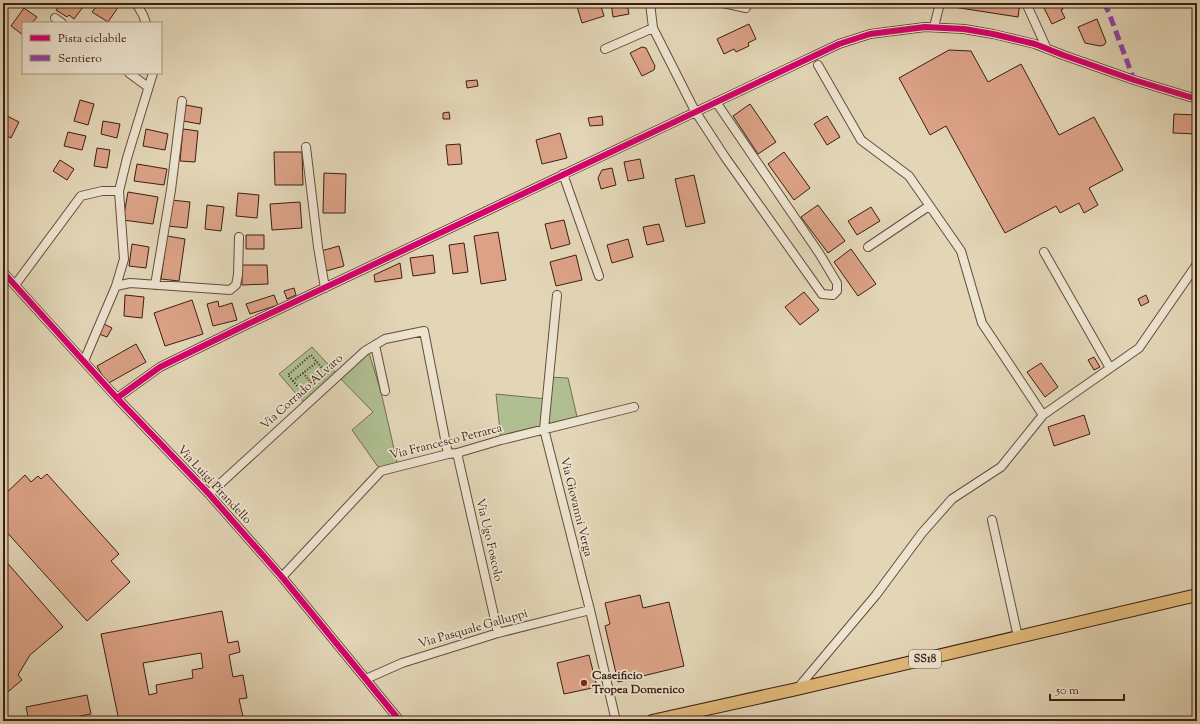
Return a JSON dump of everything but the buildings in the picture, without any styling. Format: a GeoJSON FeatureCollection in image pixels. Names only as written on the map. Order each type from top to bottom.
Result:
{"type":"FeatureCollection","features":[{"type":"Feature","properties":{"kind":"main road","name":"SS18"},"geometry":{"type":"LineString","coordinates":[[652,721],[797,690],[1197,595]]}},
{"type":"Feature","properties":{"kind":"street"},"geometry":{"type":"LineString","coordinates":[[136,3],[146,22]]}},
{"type":"Feature","properties":{"kind":"street"},"geometry":{"type":"LineString","coordinates":[[650,3],[653,28],[695,111],[725,157],[822,294],[833,295],[837,291],[837,283],[819,253],[716,102]]}},
{"type":"Feature","properties":{"kind":"street"},"geometry":{"type":"LineString","coordinates":[[723,3],[746,8]]}},
{"type":"Feature","properties":{"kind":"street"},"geometry":{"type":"LineString","coordinates":[[934,27],[940,3]]}},
{"type":"Feature","properties":{"kind":"street"},"geometry":{"type":"LineString","coordinates":[[1026,3],[1047,49]]}},
{"type":"Feature","properties":{"kind":"street"},"geometry":{"type":"LineString","coordinates":[[117,398],[160,367],[695,111],[838,44],[870,34],[934,27],[964,29],[993,34],[1035,44],[1143,83],[1197,98]]}},
{"type":"Feature","properties":{"kind":"street"},"geometry":{"type":"LineString","coordinates":[[605,49],[653,28]]}},
{"type":"Feature","properties":{"kind":"street"},"geometry":{"type":"LineString","coordinates":[[818,65],[861,140],[909,176],[961,250],[982,323],[1043,415]]}},
{"type":"Feature","properties":{"kind":"street"},"geometry":{"type":"LineString","coordinates":[[130,74],[148,87]]}},
{"type":"Feature","properties":{"kind":"street"},"geometry":{"type":"LineString","coordinates":[[84,361],[116,286],[124,259],[119,191],[153,74]]}},
{"type":"Feature","properties":{"kind":"street"},"geometry":{"type":"LineString","coordinates":[[155,285],[172,190],[182,101]]}},
{"type":"Feature","properties":{"kind":"street"},"geometry":{"type":"LineString","coordinates":[[306,146],[318,247],[325,288]]}},
{"type":"Feature","properties":{"kind":"street"},"geometry":{"type":"LineString","coordinates":[[563,174],[599,276]]}},
{"type":"Feature","properties":{"kind":"street"},"geometry":{"type":"LineString","coordinates":[[15,285],[81,196],[102,192],[119,191]]}},
{"type":"Feature","properties":{"kind":"street"},"geometry":{"type":"LineString","coordinates":[[868,248],[929,206]]}},
{"type":"Feature","properties":{"kind":"street"},"geometry":{"type":"LineString","coordinates":[[116,286],[130,283],[230,290],[236,285],[238,275],[239,237]]}},
{"type":"Feature","properties":{"kind":"street"},"geometry":{"type":"LineString","coordinates":[[1044,252],[1110,368]]}},
{"type":"Feature","properties":{"kind":"street"},"geometry":{"type":"LineString","coordinates":[[797,690],[876,595],[922,532],[952,499],[1001,467],[1043,415],[1139,348],[1197,264]]}},
{"type":"Feature","properties":{"kind":"street","name":"Via Luigi Pirandello"},"geometry":{"type":"LineString","coordinates":[[3,272],[117,398],[209,494],[282,576],[400,721]]}},
{"type":"Feature","properties":{"kind":"street","name":"Via Giovanni Verga"},"geometry":{"type":"LineString","coordinates":[[557,296],[544,429],[590,610],[616,721]]}},
{"type":"Feature","properties":{"kind":"street","name":"Via Corrado ALvaro"},"geometry":{"type":"LineString","coordinates":[[209,494],[365,351],[385,339],[424,331]]}},
{"type":"Feature","properties":{"kind":"street","name":"Via Ugo Foscolo"},"geometry":{"type":"LineString","coordinates":[[424,331],[498,633]]}},
{"type":"Feature","properties":{"kind":"street"},"geometry":{"type":"LineString","coordinates":[[375,345],[385,391]]}},
{"type":"Feature","properties":{"kind":"street","name":"Via Francesco Petrarca"},"geometry":{"type":"LineString","coordinates":[[282,576],[381,472],[634,407]]}},
{"type":"Feature","properties":{"kind":"street"},"geometry":{"type":"LineString","coordinates":[[992,520],[1018,637]]}},
{"type":"Feature","properties":{"kind":"street","name":"Via Pasquale Galluppi"},"geometry":{"type":"LineString","coordinates":[[366,679],[402,663],[498,633],[590,610]]}},
{"type":"Feature","properties":{"kind":"path"},"geometry":{"type":"LineString","coordinates":[[310,401],[288,375],[311,355],[333,380]]}},
{"type":"Feature","properties":{"kind":"path"},"geometry":{"type":"LineString","coordinates":[[293,381],[317,362]]}},
{"type":"Feature","properties":{"kind":"path"},"geometry":{"type":"LineString","coordinates":[[303,373],[320,392]]}},
{"type":"Feature","properties":{"kind":"green space"},"geometry":{"type":"Polygon","coordinates":[[[312,347],[338,375],[365,351],[369,353],[381,392],[398,466],[381,471],[352,430],[373,412],[338,376],[306,405],[279,374],[312,347]]]}},
{"type":"Feature","properties":{"kind":"green space"},"geometry":{"type":"Polygon","coordinates":[[[549,377],[568,378],[578,421],[501,440],[496,394],[547,399],[549,377]]]}},
{"type":"Feature","properties":{"kind":"marked path"},"geometry":{"type":"LineString","coordinates":[[1104,3],[1134,80]]}},
{"type":"Feature","properties":{"kind":"cycle path"},"geometry":{"type":"LineString","coordinates":[[117,398],[160,367],[248,324],[839,44],[870,34],[925,27],[964,29],[993,34],[1035,44],[1134,80],[1197,98]]}},
{"type":"Feature","properties":{"kind":"cycle path"},"geometry":{"type":"LineString","coordinates":[[3,272],[117,398],[209,494],[282,577],[400,721]]}},
{"type":"Feature","properties":{"kind":"place","name":"Caseificio Tropea Domenico"},"geometry":{"type":"Point","coordinates":[584,683]}}]}
